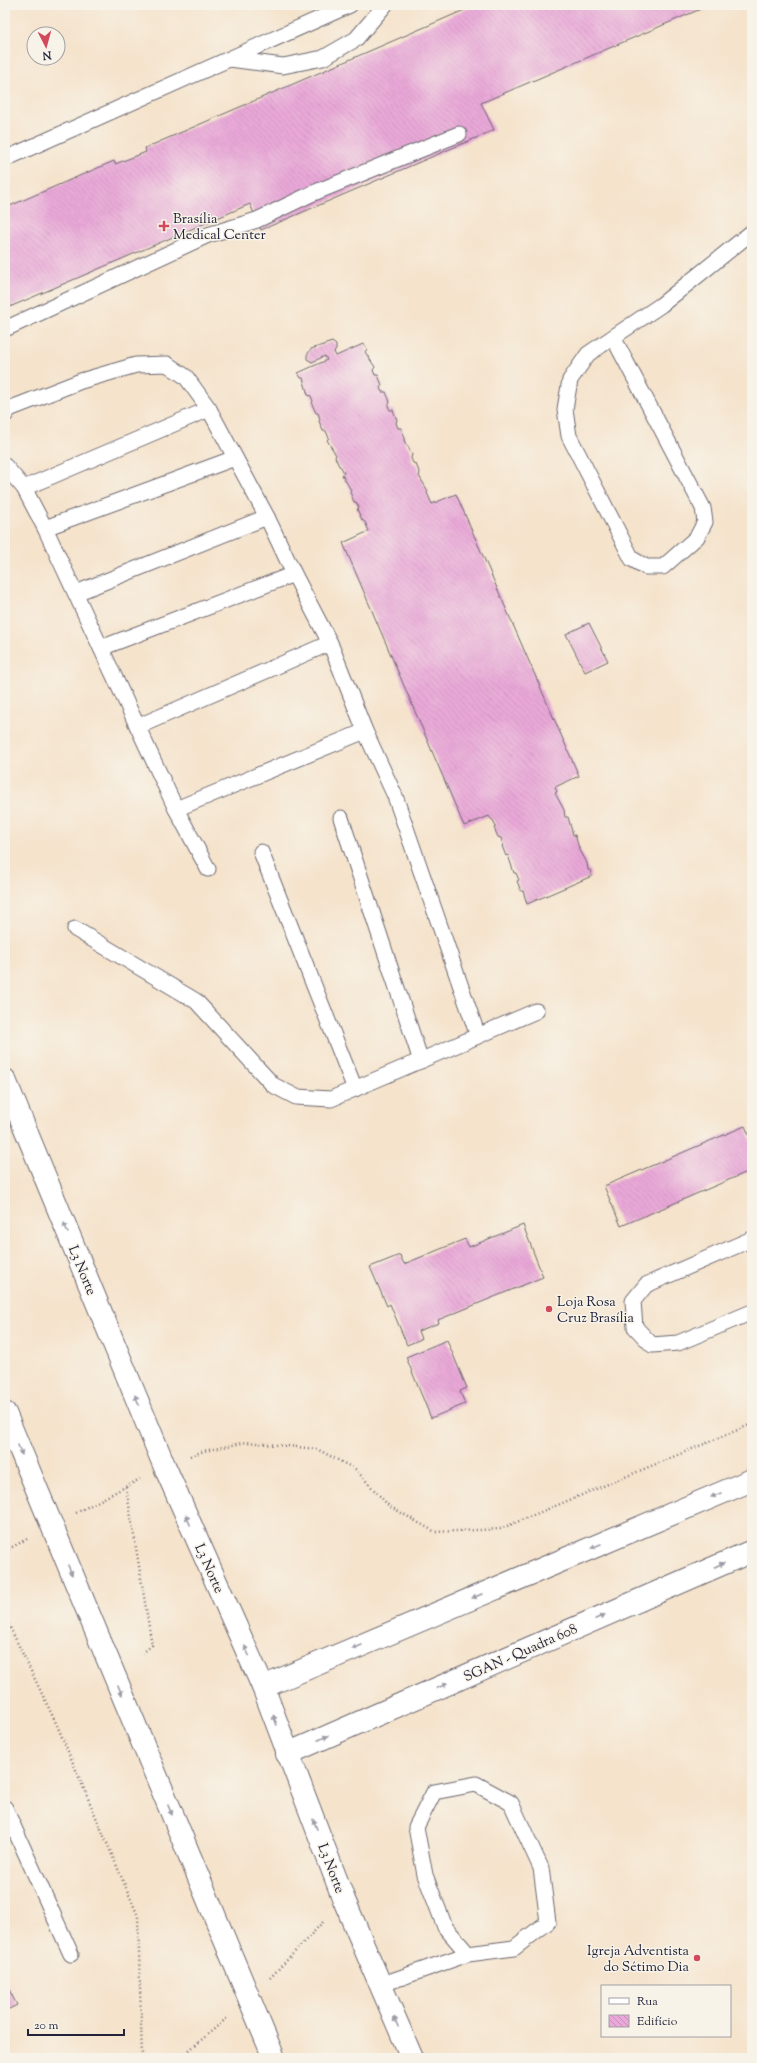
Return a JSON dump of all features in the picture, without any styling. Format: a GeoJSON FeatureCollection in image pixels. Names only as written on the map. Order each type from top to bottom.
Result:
{"type":"FeatureCollection","features":[{"type":"Feature","properties":{"kind":"main road","name":"L3 Norte"},"geometry":{"type":"LineString","coordinates":[[5,1080],[164,1465],[263,1687],[344,1900],[412,2058]]}},
{"type":"Feature","properties":{"kind":"main road"},"geometry":{"type":"LineString","coordinates":[[5,1414],[274,2058]]}},
{"type":"Feature","properties":{"kind":"main road"},"geometry":{"type":"LineString","coordinates":[[263,1687],[752,1480]]}},
{"type":"Feature","properties":{"kind":"main road","name":"SGAN - Quadra 608"},"geometry":{"type":"LineString","coordinates":[[288,1754],[752,1551]]}},
{"type":"Feature","properties":{"kind":"lane"},"geometry":{"type":"LineString","coordinates":[[5,159],[350,5]]}},
{"type":"Feature","properties":{"kind":"lane"},"geometry":{"type":"LineString","coordinates":[[229,59],[283,66],[323,58],[356,39],[385,5]]}},
{"type":"Feature","properties":{"kind":"lane"},"geometry":{"type":"LineString","coordinates":[[5,329],[208,236],[257,220],[311,194],[459,134]]}},
{"type":"Feature","properties":{"kind":"lane"},"geometry":{"type":"LineString","coordinates":[[613,337],[703,508],[705,522],[697,537],[663,567],[646,567],[632,559],[570,436],[565,409],[570,380],[588,354],[613,337],[662,304],[752,232]]}},
{"type":"Feature","properties":{"kind":"lane"},"geometry":{"type":"LineString","coordinates":[[5,415],[9,410],[81,381],[136,365],[167,364],[186,377],[209,409],[267,517],[294,574],[330,643],[365,731],[395,796],[478,1036]]}},
{"type":"Feature","properties":{"kind":"lane"},"geometry":{"type":"LineString","coordinates":[[24,488],[209,409]]}},
{"type":"Feature","properties":{"kind":"lane"},"geometry":{"type":"LineString","coordinates":[[45,528],[235,458]]}},
{"type":"Feature","properties":{"kind":"lane"},"geometry":{"type":"LineString","coordinates":[[5,466],[24,488],[45,528],[176,809],[208,870]]}},
{"type":"Feature","properties":{"kind":"lane"},"geometry":{"type":"LineString","coordinates":[[76,593],[267,517]]}},
{"type":"Feature","properties":{"kind":"lane"},"geometry":{"type":"LineString","coordinates":[[101,648],[294,574]]}},
{"type":"Feature","properties":{"kind":"lane"},"geometry":{"type":"LineString","coordinates":[[138,726],[330,643]]}},
{"type":"Feature","properties":{"kind":"lane"},"geometry":{"type":"LineString","coordinates":[[176,809],[365,731]]}},
{"type":"Feature","properties":{"kind":"lane"},"geometry":{"type":"LineString","coordinates":[[341,818],[420,1061]]}},
{"type":"Feature","properties":{"kind":"lane"},"geometry":{"type":"LineString","coordinates":[[261,852],[355,1088]]}},
{"type":"Feature","properties":{"kind":"lane"},"geometry":{"type":"LineString","coordinates":[[75,929],[196,1001],[273,1085],[296,1097],[331,1098],[536,1011]]}},
{"type":"Feature","properties":{"kind":"lane"},"geometry":{"type":"LineString","coordinates":[[752,1239],[646,1285],[633,1301],[635,1327],[652,1345],[678,1343],[752,1312]]}},
{"type":"Feature","properties":{"kind":"lane"},"geometry":{"type":"LineString","coordinates":[[380,1985],[468,1954],[514,1948],[548,1922],[541,1868],[511,1802],[476,1784],[434,1792],[416,1828],[425,1875],[445,1927],[468,1954]]}},
{"type":"Feature","properties":{"kind":"lane"},"geometry":{"type":"LineString","coordinates":[[5,1808],[71,1954]]}},
{"type":"Feature","properties":{"kind":"path"},"geometry":{"type":"LineString","coordinates":[[5,1551],[126,1487],[164,1465],[204,1451],[247,1442],[317,1449],[355,1469],[389,1506],[435,1532],[500,1530],[752,1424]]}},
{"type":"Feature","properties":{"kind":"path"},"geometry":{"type":"LineString","coordinates":[[126,1487],[152,1645],[143,1653]]}},
{"type":"Feature","properties":{"kind":"path"},"geometry":{"type":"LineString","coordinates":[[5,1617],[56,1723],[138,1916],[142,2058]]}},
{"type":"Feature","properties":{"kind":"building"},"geometry":{"type":"Polygon","coordinates":[[[476,5],[710,5],[481,103],[494,130],[478,137],[261,230],[250,204],[5,309],[5,208],[114,161],[115,164],[146,152],[145,148],[476,5]]]}},
{"type":"Feature","properties":{"kind":"building"},"geometry":{"type":"Polygon","coordinates":[[[332,342],[336,345],[336,350],[334,352],[336,356],[363,344],[365,345],[367,349],[365,352],[375,367],[373,370],[375,375],[378,375],[382,385],[380,388],[382,392],[386,392],[390,402],[388,406],[390,410],[393,410],[398,428],[401,428],[406,445],[408,446],[412,455],[411,458],[413,463],[416,464],[420,474],[419,476],[428,491],[427,493],[432,504],[456,494],[579,776],[555,787],[557,792],[555,793],[564,810],[565,817],[568,817],[573,835],[575,835],[579,848],[587,863],[588,870],[590,870],[592,876],[527,904],[523,891],[521,891],[517,881],[519,880],[516,873],[514,873],[508,855],[506,856],[502,846],[501,838],[498,837],[494,828],[496,827],[493,820],[489,816],[464,826],[343,543],[369,531],[357,509],[359,508],[356,502],[354,502],[350,492],[351,490],[342,475],[344,473],[339,466],[335,457],[336,455],[327,440],[329,438],[326,431],[323,431],[318,413],[316,413],[312,404],[313,401],[311,396],[308,395],[303,378],[301,378],[298,373],[327,360],[325,356],[312,362],[307,359],[307,355],[311,349],[332,342]]]}},
{"type":"Feature","properties":{"kind":"building"},"geometry":{"type":"Polygon","coordinates":[[[589,623],[608,661],[585,672],[566,634],[589,623]]]}},
{"type":"Feature","properties":{"kind":"building"},"geometry":{"type":"Polygon","coordinates":[[[745,1126],[752,1142],[752,1170],[621,1226],[604,1186],[745,1126]]]}},
{"type":"Feature","properties":{"kind":"building"},"geometry":{"type":"Polygon","coordinates":[[[523,1225],[543,1277],[438,1320],[439,1323],[418,1331],[421,1339],[407,1345],[390,1304],[387,1306],[370,1267],[400,1255],[404,1264],[465,1239],[469,1247],[523,1225]]]}},
{"type":"Feature","properties":{"kind":"building"},"geometry":{"type":"Polygon","coordinates":[[[447,1340],[467,1388],[460,1391],[465,1404],[431,1418],[406,1357],[447,1340]]]}},
{"type":"Feature","properties":{"kind":"building"},"geometry":{"type":"Polygon","coordinates":[[[5,1982],[17,2005],[5,2011],[5,1982]]]}},
{"type":"Feature","properties":{"kind":"place","name":"Brasília Medical Center"},"geometry":{"type":"Point","coordinates":[164,226]}},
{"type":"Feature","properties":{"kind":"place","name":"Loja Rosa Cruz Brasília"},"geometry":{"type":"Point","coordinates":[549,1309]}},
{"type":"Feature","properties":{"kind":"place","name":"Igreja Adventista do Sétimo Dia"},"geometry":{"type":"Point","coordinates":[697,1958]}}]}
